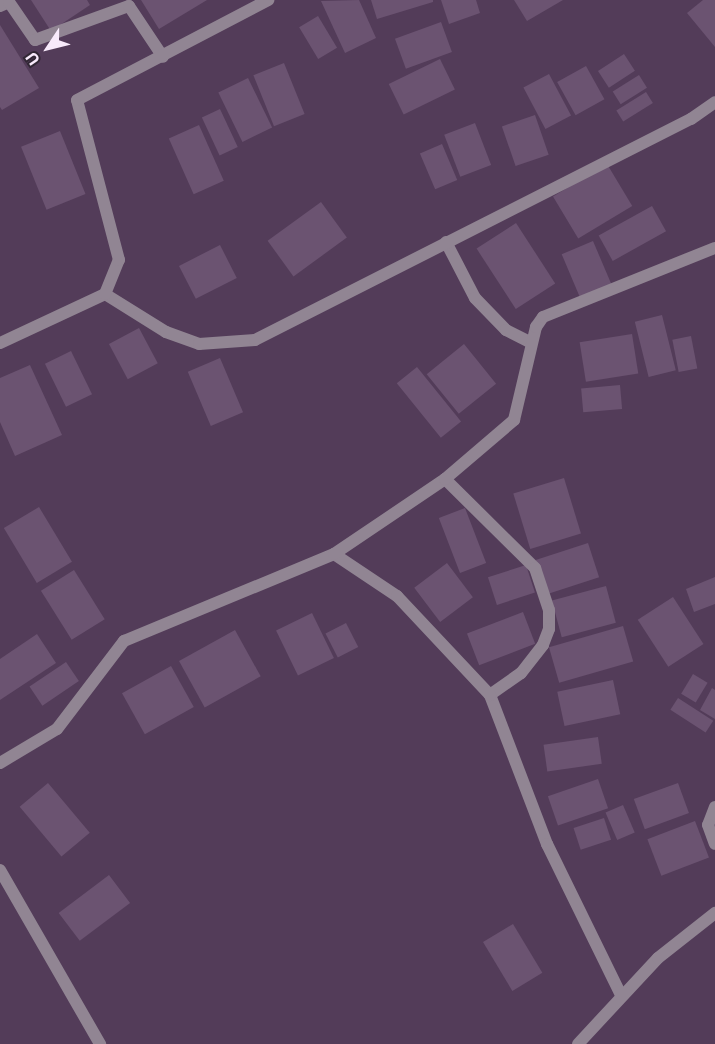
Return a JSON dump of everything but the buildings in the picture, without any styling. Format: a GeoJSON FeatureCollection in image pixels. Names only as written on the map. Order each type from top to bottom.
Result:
{"type":"FeatureCollection","features":[{"type":"Feature","properties":{"kind":"street"},"geometry":{"type":"LineString","coordinates":[[0,343],[105,294],[119,260],[77,100],[268,0]]}},
{"type":"Feature","properties":{"kind":"street"},"geometry":{"type":"LineString","coordinates":[[6,3],[35,40],[129,6],[162,57]]}},
{"type":"Feature","properties":{"kind":"street"},"geometry":{"type":"LineString","coordinates":[[105,294],[166,332],[198,344],[255,340],[691,118],[715,102]]}},
{"type":"Feature","properties":{"kind":"street"},"geometry":{"type":"LineString","coordinates":[[446,242],[475,298],[507,330],[531,343]]}},
{"type":"Feature","properties":{"kind":"street"},"geometry":{"type":"LineString","coordinates":[[0,764],[57,729],[124,641],[334,554],[445,479],[514,420],[536,327],[554,310],[715,248]]}},
{"type":"Feature","properties":{"kind":"street"},"geometry":{"type":"LineString","coordinates":[[445,479],[535,568],[549,610],[549,629],[543,645],[521,673],[490,695]]}},
{"type":"Feature","properties":{"kind":"street"},"geometry":{"type":"LineString","coordinates":[[334,554],[397,596],[490,695],[547,844],[621,995]]}},
{"type":"Feature","properties":{"kind":"street"},"geometry":{"type":"LineString","coordinates":[[715,807],[708,825],[715,844]]}},
{"type":"Feature","properties":{"kind":"street"},"geometry":{"type":"LineString","coordinates":[[0,870],[100,1044]]}},
{"type":"Feature","properties":{"kind":"street"},"geometry":{"type":"LineString","coordinates":[[578,1044],[621,995],[658,958],[715,913]]}}]}
